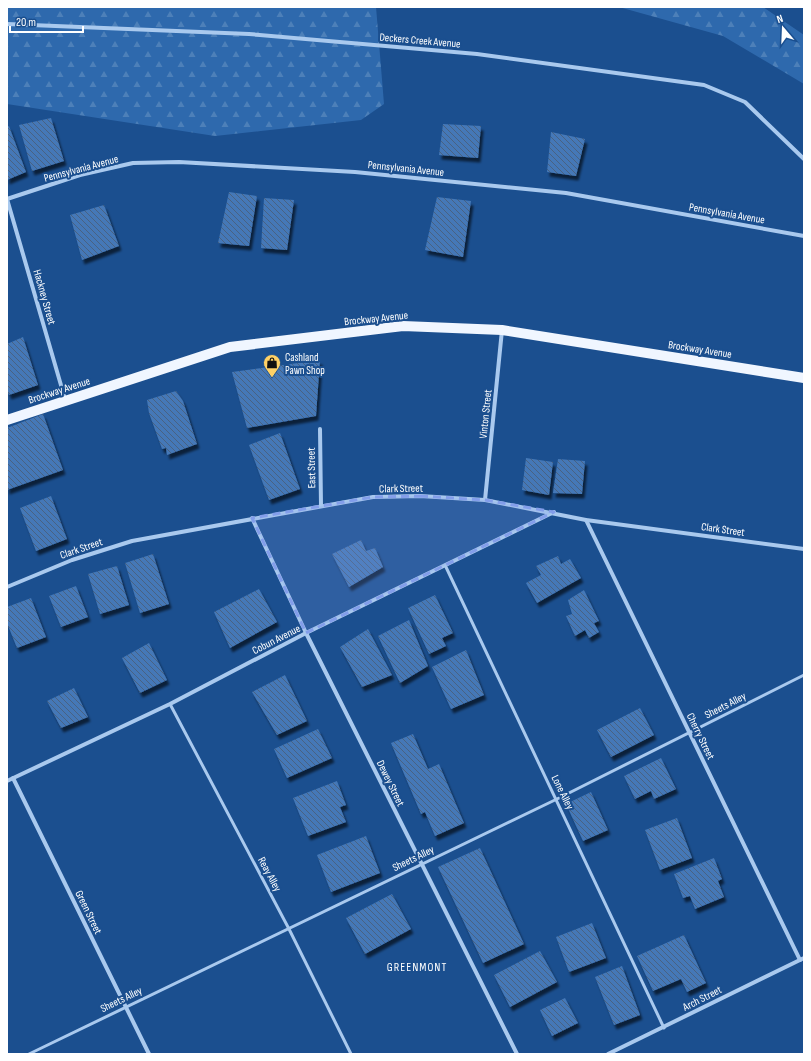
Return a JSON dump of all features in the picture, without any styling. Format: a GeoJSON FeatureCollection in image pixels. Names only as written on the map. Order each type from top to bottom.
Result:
{"type":"FeatureCollection","features":[{"type":"Feature","properties":{"kind":"main road","name":"Brockway Avenue"},"geometry":{"type":"LineString","coordinates":[[7,420],[230,347],[403,326],[502,330],[804,378]]}},
{"type":"Feature","properties":{"kind":"street","name":"Deckers Creek Avenue"},"geometry":{"type":"LineString","coordinates":[[7,24],[249,34],[454,52],[704,85],[745,102],[804,158]]}},
{"type":"Feature","properties":{"kind":"street","name":"Pennsylvania Avenue"},"geometry":{"type":"LineString","coordinates":[[7,199],[80,175],[133,163],[179,162],[355,172],[566,193],[804,236]]}},
{"type":"Feature","properties":{"kind":"street","name":"Hackney Street"},"geometry":{"type":"LineString","coordinates":[[7,199],[66,400]]}},
{"type":"Feature","properties":{"kind":"street","name":"Vinton Street"},"geometry":{"type":"LineString","coordinates":[[485,500],[502,330]]}},
{"type":"Feature","properties":{"kind":"street","name":"East Street"},"geometry":{"type":"LineString","coordinates":[[320,429],[321,506]]}},
{"type":"Feature","properties":{"kind":"street","name":"Clark Street"},"geometry":{"type":"LineString","coordinates":[[7,587],[72,560],[132,540],[373,497],[420,496],[485,500],[554,512],[586,520],[804,549]]}},
{"type":"Feature","properties":{"kind":"street","name":"Cobun Avenue"},"geometry":{"type":"LineString","coordinates":[[7,781],[170,704],[306,633],[554,512]]}},
{"type":"Feature","properties":{"kind":"street","name":"Dewey Street"},"geometry":{"type":"LineString","coordinates":[[252,518],[306,633],[517,1054]]}},
{"type":"Feature","properties":{"kind":"street","name":"Cherry Street"},"geometry":{"type":"LineString","coordinates":[[586,520],[689,733],[802,959]]}},
{"type":"Feature","properties":{"kind":"street","name":"Green Street"},"geometry":{"type":"LineString","coordinates":[[13,778],[149,1054]]}},
{"type":"Feature","properties":{"kind":"street","name":"Arch Street"},"geometry":{"type":"LineString","coordinates":[[608,1054],[664,1028],[802,959]]}},
{"type":"Feature","properties":{"kind":"lane","name":"Lone Alley"},"geometry":{"type":"LineString","coordinates":[[445,565],[664,1028]]}},
{"type":"Feature","properties":{"kind":"lane","name":"Sheets Alley"},"geometry":{"type":"LineString","coordinates":[[29,1054],[557,799],[804,675]]}},
{"type":"Feature","properties":{"kind":"lane","name":"Reay Alley"},"geometry":{"type":"LineString","coordinates":[[170,704],[289,929],[351,1054]]}},
{"type":"Feature","properties":{"kind":"highlighted area"},"geometry":{"type":"Polygon","coordinates":[[[420,496],[485,500],[554,512],[445,565],[306,633],[252,518],[373,497],[420,496]]]}},
{"type":"Feature","properties":{"kind":"green space"},"geometry":{"type":"Polygon","coordinates":[[[7,7],[376,7],[384,104],[361,120],[215,136],[7,104],[7,7]]]}},
{"type":"Feature","properties":{"kind":"green space"},"geometry":{"type":"Polygon","coordinates":[[[619,7],[763,7],[804,35],[804,84],[723,36],[619,7]]]}},
{"type":"Feature","properties":{"kind":"building"},"geometry":{"type":"Polygon","coordinates":[[[51,118],[64,161],[32,171],[19,125],[51,118]]]}},
{"type":"Feature","properties":{"kind":"building"},"geometry":{"type":"Polygon","coordinates":[[[443,124],[481,126],[478,158],[439,155],[443,124]]]}},
{"type":"Feature","properties":{"kind":"building"},"geometry":{"type":"Polygon","coordinates":[[[9,126],[26,172],[7,180],[7,127],[9,126]]]}},
{"type":"Feature","properties":{"kind":"building"},"geometry":{"type":"Polygon","coordinates":[[[551,132],[585,139],[576,176],[547,172],[551,132]]]}},
{"type":"Feature","properties":{"kind":"building"},"geometry":{"type":"Polygon","coordinates":[[[229,192],[257,196],[249,246],[218,243],[229,192]]]}},
{"type":"Feature","properties":{"kind":"building"},"geometry":{"type":"Polygon","coordinates":[[[437,197],[471,201],[463,257],[425,250],[437,197]]]}},
{"type":"Feature","properties":{"kind":"building"},"geometry":{"type":"Polygon","coordinates":[[[264,198],[294,200],[287,250],[261,248],[264,198]]]}},
{"type":"Feature","properties":{"kind":"building"},"geometry":{"type":"Polygon","coordinates":[[[104,205],[119,246],[82,260],[70,215],[104,205]]]}},
{"type":"Feature","properties":{"kind":"building"},"geometry":{"type":"Polygon","coordinates":[[[23,337],[38,385],[9,395],[7,390],[7,344],[23,337]]]}},
{"type":"Feature","properties":{"kind":"building"},"geometry":{"type":"Polygon","coordinates":[[[320,360],[316,416],[247,428],[232,372],[320,360]]]}},
{"type":"Feature","properties":{"kind":"building"},"geometry":{"type":"Polygon","coordinates":[[[176,391],[183,401],[197,444],[167,455],[166,448],[162,449],[149,413],[147,400],[176,391]]]}},
{"type":"Feature","properties":{"kind":"building"},"geometry":{"type":"Polygon","coordinates":[[[43,414],[63,470],[7,490],[7,428],[43,414]]]}},
{"type":"Feature","properties":{"kind":"building"},"geometry":{"type":"Polygon","coordinates":[[[280,433],[300,489],[269,500],[249,445],[280,433]]]}},
{"type":"Feature","properties":{"kind":"building"},"geometry":{"type":"Polygon","coordinates":[[[526,458],[553,462],[549,495],[522,490],[526,458]]]}},
{"type":"Feature","properties":{"kind":"building"},"geometry":{"type":"Polygon","coordinates":[[[558,459],[585,461],[582,494],[553,493],[558,459]]]}},
{"type":"Feature","properties":{"kind":"building"},"geometry":{"type":"Polygon","coordinates":[[[51,496],[67,539],[36,551],[20,508],[51,496]]]}},
{"type":"Feature","properties":{"kind":"building"},"geometry":{"type":"Polygon","coordinates":[[[361,540],[366,551],[375,548],[383,567],[349,587],[332,554],[361,540]]]}},
{"type":"Feature","properties":{"kind":"building"},"geometry":{"type":"Polygon","coordinates":[[[153,554],[169,604],[140,613],[125,563],[153,554]]]}},
{"type":"Feature","properties":{"kind":"building"},"geometry":{"type":"Polygon","coordinates":[[[558,556],[561,564],[570,559],[581,578],[537,603],[526,583],[541,575],[536,566],[558,556]]]}},
{"type":"Feature","properties":{"kind":"building"},"geometry":{"type":"Polygon","coordinates":[[[117,566],[129,605],[100,614],[88,574],[117,566]]]}},
{"type":"Feature","properties":{"kind":"building"},"geometry":{"type":"Polygon","coordinates":[[[76,586],[88,617],[61,627],[49,596],[76,586]]]}},
{"type":"Feature","properties":{"kind":"building"},"geometry":{"type":"Polygon","coordinates":[[[259,589],[277,622],[230,648],[214,612],[259,589]]]}},
{"type":"Feature","properties":{"kind":"building"},"geometry":{"type":"Polygon","coordinates":[[[584,590],[599,621],[594,623],[599,632],[589,638],[585,630],[575,636],[566,616],[572,614],[568,600],[584,590]]]}},
{"type":"Feature","properties":{"kind":"building"},"geometry":{"type":"Polygon","coordinates":[[[435,595],[453,633],[442,638],[446,646],[429,654],[408,608],[435,595]]]}},
{"type":"Feature","properties":{"kind":"building"},"geometry":{"type":"Polygon","coordinates":[[[31,598],[46,637],[17,648],[7,623],[7,607],[31,598]]]}},
{"type":"Feature","properties":{"kind":"building"},"geometry":{"type":"Polygon","coordinates":[[[409,620],[428,666],[400,683],[378,636],[409,620]]]}},
{"type":"Feature","properties":{"kind":"building"},"geometry":{"type":"Polygon","coordinates":[[[368,629],[392,675],[362,687],[340,647],[368,629]]]}},
{"type":"Feature","properties":{"kind":"building"},"geometry":{"type":"Polygon","coordinates":[[[149,643],[167,680],[140,693],[122,658],[149,643]]]}},
{"type":"Feature","properties":{"kind":"building"},"geometry":{"type":"Polygon","coordinates":[[[466,650],[484,695],[451,709],[432,667],[466,650]]]}},
{"type":"Feature","properties":{"kind":"building"},"geometry":{"type":"Polygon","coordinates":[[[285,675],[307,721],[277,735],[252,692],[285,675]]]}},
{"type":"Feature","properties":{"kind":"building"},"geometry":{"type":"Polygon","coordinates":[[[74,688],[88,717],[61,728],[47,701],[74,688]]]}},
{"type":"Feature","properties":{"kind":"building"},"geometry":{"type":"Polygon","coordinates":[[[640,708],[654,735],[611,757],[597,730],[640,708]]]}},
{"type":"Feature","properties":{"kind":"building"},"geometry":{"type":"Polygon","coordinates":[[[318,729],[332,758],[287,778],[274,749],[318,729]]]}},
{"type":"Feature","properties":{"kind":"building"},"geometry":{"type":"Polygon","coordinates":[[[413,734],[428,769],[439,764],[464,823],[435,836],[425,812],[421,814],[391,743],[413,734]]]}},
{"type":"Feature","properties":{"kind":"building"},"geometry":{"type":"Polygon","coordinates":[[[661,758],[676,789],[654,799],[651,791],[635,799],[624,776],[661,758]]]}},
{"type":"Feature","properties":{"kind":"building"},"geometry":{"type":"Polygon","coordinates":[[[337,781],[346,805],[340,807],[346,822],[308,836],[293,798],[337,781]]]}},
{"type":"Feature","properties":{"kind":"building"},"geometry":{"type":"Polygon","coordinates":[[[591,792],[608,830],[583,841],[566,804],[591,792]]]}},
{"type":"Feature","properties":{"kind":"building"},"geometry":{"type":"Polygon","coordinates":[[[677,818],[692,858],[660,870],[645,830],[677,818]]]}},
{"type":"Feature","properties":{"kind":"building"},"geometry":{"type":"Polygon","coordinates":[[[366,836],[380,873],[331,892],[317,855],[366,836]]]}},
{"type":"Feature","properties":{"kind":"building"},"geometry":{"type":"Polygon","coordinates":[[[480,848],[524,944],[483,963],[438,867],[480,848]]]}},
{"type":"Feature","properties":{"kind":"building"},"geometry":{"type":"Polygon","coordinates":[[[714,858],[722,879],[718,881],[724,897],[695,909],[690,896],[683,898],[674,874],[714,858]]]}},
{"type":"Feature","properties":{"kind":"building"},"geometry":{"type":"Polygon","coordinates":[[[392,894],[411,929],[365,954],[346,918],[392,894]]]}},
{"type":"Feature","properties":{"kind":"building"},"geometry":{"type":"Polygon","coordinates":[[[592,923],[606,958],[569,972],[556,937],[592,923]]]}},
{"type":"Feature","properties":{"kind":"building"},"geometry":{"type":"Polygon","coordinates":[[[684,935],[706,983],[687,992],[681,979],[653,991],[637,956],[684,935]]]}},
{"type":"Feature","properties":{"kind":"building"},"geometry":{"type":"Polygon","coordinates":[[[540,951],[557,982],[510,1007],[494,975],[540,951]]]}},
{"type":"Feature","properties":{"kind":"building"},"geometry":{"type":"Polygon","coordinates":[[[622,966],[640,1015],[614,1025],[595,977],[622,966]]]}},
{"type":"Feature","properties":{"kind":"building"},"geometry":{"type":"Polygon","coordinates":[[[565,998],[578,1023],[552,1036],[540,1010],[565,998]]]}},
{"type":"Feature","properties":{"kind":"place","name":"Cashland Pawn Shop"},"geometry":{"type":"Point","coordinates":[272,378]}},
{"type":"Feature","properties":{"kind":"district","name":"GREENMONT"},"geometry":{"type":"Point","coordinates":[417,967]}}]}
